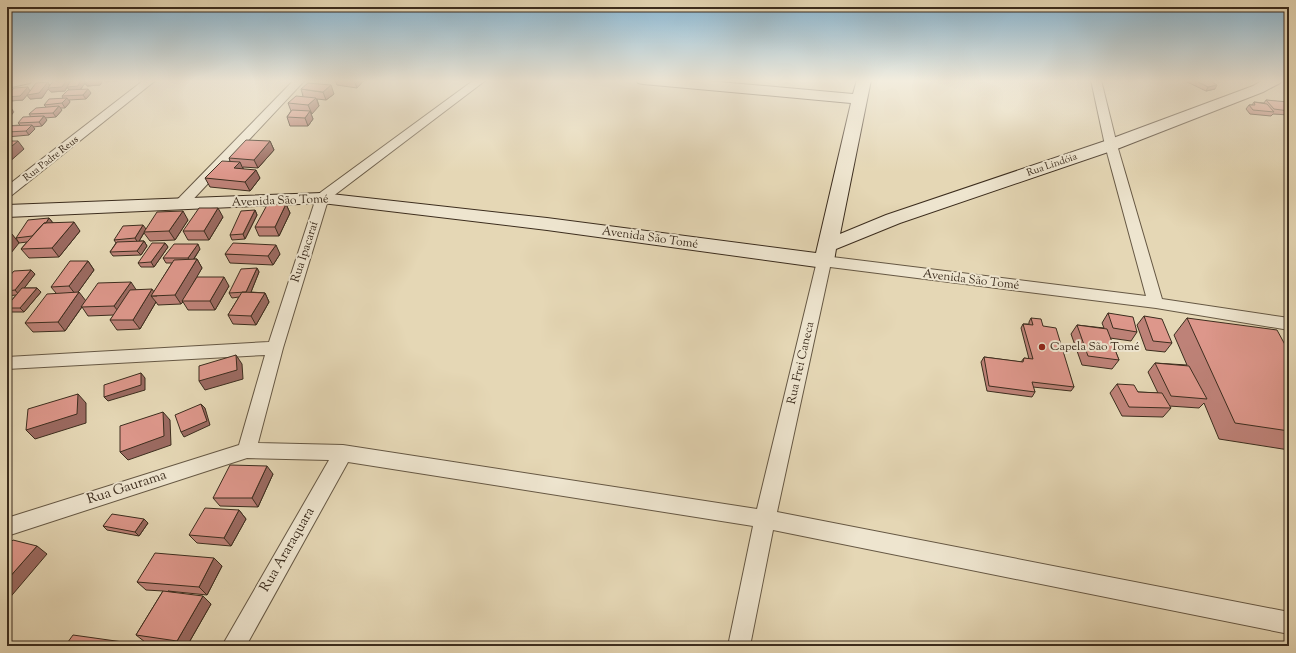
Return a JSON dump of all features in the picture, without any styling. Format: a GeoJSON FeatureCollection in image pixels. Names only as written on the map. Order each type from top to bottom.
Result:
{"type":"FeatureCollection","features":[{"type":"Feature","properties":{"kind":"street","name":"Rua Padre Reus"},"geometry":{"type":"LineString","coordinates":[[7,192],[112,110]]}},
{"type":"Feature","properties":{"kind":"street"},"geometry":{"type":"LineString","coordinates":[[180,205],[271,110]]}},
{"type":"Feature","properties":{"kind":"street"},"geometry":{"type":"LineString","coordinates":[[322,198],[440,110]]}},
{"type":"Feature","properties":{"kind":"street","name":"Rua Frei Caneca"},"geometry":{"type":"LineString","coordinates":[[739,646],[765,519],[857,110]]}},
{"type":"Feature","properties":{"kind":"street"},"geometry":{"type":"LineString","coordinates":[[1103,110],[1111,145],[1156,303]]}},
{"type":"Feature","properties":{"kind":"street","name":"Rua Lindóia"},"geometry":{"type":"LineString","coordinates":[[825,254],[893,219],[1111,145],[1202,110]]}},
{"type":"Feature","properties":{"kind":"street","name":"Avenida São Tomé"},"geometry":{"type":"LineString","coordinates":[[7,210],[180,205],[322,198],[825,254],[1289,324]]}},
{"type":"Feature","properties":{"kind":"street","name":"Rua Ipacaraí"},"geometry":{"type":"LineString","coordinates":[[248,450],[275,348],[322,198]]}},
{"type":"Feature","properties":{"kind":"street"},"geometry":{"type":"LineString","coordinates":[[7,363],[275,348]]}},
{"type":"Feature","properties":{"kind":"street","name":"Rua Gaurama"},"geometry":{"type":"LineString","coordinates":[[7,527],[248,450],[343,453],[765,519],[1289,623]]}},
{"type":"Feature","properties":{"kind":"street","name":"Rua Araraquara"},"geometry":{"type":"LineString","coordinates":[[233,646],[343,453]]}},
{"type":"Feature","properties":{"kind":"building"},"geometry":{"type":"Polygon","coordinates":[[[33,110],[55,110],[53,113],[29,114],[33,110]]]}},
{"type":"Feature","properties":{"kind":"building"},"geometry":{"type":"Polygon","coordinates":[[[292,110],[310,111],[305,118],[287,117],[292,110]]]}},
{"type":"Feature","properties":{"kind":"building"},"geometry":{"type":"Polygon","coordinates":[[[1258,110],[1273,110],[1274,112],[1258,110]]]}},
{"type":"Feature","properties":{"kind":"building"},"geometry":{"type":"Polygon","coordinates":[[[44,116],[39,122],[18,123],[23,117],[44,116]]]}},
{"type":"Feature","properties":{"kind":"building"},"geometry":{"type":"Polygon","coordinates":[[[32,125],[26,131],[7,132],[7,126],[32,125]]]}},
{"type":"Feature","properties":{"kind":"building"},"geometry":{"type":"Polygon","coordinates":[[[246,140],[270,141],[254,160],[229,158],[246,140]]]}},
{"type":"Feature","properties":{"kind":"building"},"geometry":{"type":"Polygon","coordinates":[[[7,141],[18,141],[7,150],[7,141]]]}},
{"type":"Feature","properties":{"kind":"building"},"geometry":{"type":"Polygon","coordinates":[[[222,161],[240,162],[234,168],[256,170],[245,182],[205,178],[222,161]]]}},
{"type":"Feature","properties":{"kind":"building"},"geometry":{"type":"Polygon","coordinates":[[[286,204],[275,227],[255,227],[267,205],[286,204]]]}},
{"type":"Feature","properties":{"kind":"building"},"geometry":{"type":"Polygon","coordinates":[[[199,208],[218,208],[204,231],[183,231],[199,208]]]}},
{"type":"Feature","properties":{"kind":"building"},"geometry":{"type":"Polygon","coordinates":[[[255,210],[243,234],[230,235],[241,211],[255,210]]]}},
{"type":"Feature","properties":{"kind":"building"},"geometry":{"type":"Polygon","coordinates":[[[183,211],[169,231],[144,232],[157,212],[183,211]]]}},
{"type":"Feature","properties":{"kind":"building"},"geometry":{"type":"Polygon","coordinates":[[[49,218],[46,223],[44,223],[32,236],[16,238],[28,220],[49,218]]]}},
{"type":"Feature","properties":{"kind":"building"},"geometry":{"type":"Polygon","coordinates":[[[74,222],[52,248],[21,249],[44,223],[74,222]]]}},
{"type":"Feature","properties":{"kind":"building"},"geometry":{"type":"Polygon","coordinates":[[[143,225],[135,238],[114,240],[123,226],[143,225]]]}},
{"type":"Feature","properties":{"kind":"building"},"geometry":{"type":"Polygon","coordinates":[[[7,234],[12,234],[7,240],[7,234]]]}},
{"type":"Feature","properties":{"kind":"building"},"geometry":{"type":"Polygon","coordinates":[[[144,241],[137,251],[110,252],[117,242],[144,241]]]}},
{"type":"Feature","properties":{"kind":"building"},"geometry":{"type":"Polygon","coordinates":[[[152,243],[165,243],[151,262],[138,263],[152,243]]]}},
{"type":"Feature","properties":{"kind":"building"},"geometry":{"type":"Polygon","coordinates":[[[233,243],[276,245],[268,256],[225,254],[233,243]]]}},
{"type":"Feature","properties":{"kind":"building"},"geometry":{"type":"Polygon","coordinates":[[[174,244],[198,244],[188,258],[163,258],[174,244]]]}},
{"type":"Feature","properties":{"kind":"building"},"geometry":{"type":"Polygon","coordinates":[[[197,259],[175,295],[151,296],[174,260],[197,259]]]}},
{"type":"Feature","properties":{"kind":"building"},"geometry":{"type":"Polygon","coordinates":[[[70,261],[88,261],[69,286],[51,287],[70,261]]]}},
{"type":"Feature","properties":{"kind":"building"},"geometry":{"type":"Polygon","coordinates":[[[257,268],[246,292],[229,293],[241,269],[257,268]]]}},
{"type":"Feature","properties":{"kind":"building"},"geometry":{"type":"Polygon","coordinates":[[[31,270],[15,290],[7,291],[7,279],[14,271],[31,270]]]}},
{"type":"Feature","properties":{"kind":"building"},"geometry":{"type":"Polygon","coordinates":[[[197,277],[224,277],[210,301],[182,301],[197,277]]]}},
{"type":"Feature","properties":{"kind":"building"},"geometry":{"type":"Polygon","coordinates":[[[131,282],[114,306],[81,307],[98,283],[131,282]]]}},
{"type":"Feature","properties":{"kind":"building"},"geometry":{"type":"Polygon","coordinates":[[[22,288],[37,288],[20,308],[7,308],[7,306],[22,288]]]}},
{"type":"Feature","properties":{"kind":"building"},"geometry":{"type":"Polygon","coordinates":[[[152,289],[133,320],[110,320],[130,290],[152,289]]]}},
{"type":"Feature","properties":{"kind":"building"},"geometry":{"type":"Polygon","coordinates":[[[79,292],[58,322],[25,323],[47,294],[79,292]]]}},
{"type":"Feature","properties":{"kind":"building"},"geometry":{"type":"Polygon","coordinates":[[[242,292],[265,293],[251,316],[228,315],[242,292]]]}},
{"type":"Feature","properties":{"kind":"building"},"geometry":{"type":"Polygon","coordinates":[[[1108,313],[1133,317],[1137,332],[1113,328],[1108,313]]]}},
{"type":"Feature","properties":{"kind":"building"},"geometry":{"type":"Polygon","coordinates":[[[1144,316],[1162,319],[1172,343],[1153,341],[1144,316]]]}},
{"type":"Feature","properties":{"kind":"building","name":"Capela São Tomé"},"geometry":{"type":"Polygon","coordinates":[[[1031,318],[1041,319],[1043,326],[1056,328],[1074,387],[1032,382],[1035,392],[989,386],[984,357],[1023,362],[1024,358],[1033,359],[1023,324],[1033,325],[1031,318]]]}},
{"type":"Feature","properties":{"kind":"building"},"geometry":{"type":"Polygon","coordinates":[[[1187,318],[1277,330],[1289,352],[1289,431],[1235,423],[1187,318]]]}},
{"type":"Feature","properties":{"kind":"building"},"geometry":{"type":"Polygon","coordinates":[[[1077,325],[1107,329],[1119,360],[1088,356],[1077,325]]]}},
{"type":"Feature","properties":{"kind":"building"},"geometry":{"type":"Polygon","coordinates":[[[236,355],[237,370],[199,381],[199,366],[236,355]]]}},
{"type":"Feature","properties":{"kind":"building"},"geometry":{"type":"Polygon","coordinates":[[[1155,363],[1189,366],[1207,399],[1171,396],[1155,363]]]}},
{"type":"Feature","properties":{"kind":"building"},"geometry":{"type":"Polygon","coordinates":[[[141,373],[141,385],[104,397],[104,385],[141,373]]]}},
{"type":"Feature","properties":{"kind":"building"},"geometry":{"type":"Polygon","coordinates":[[[1117,384],[1134,385],[1138,392],[1162,393],[1171,408],[1129,407],[1117,384]]]}},
{"type":"Feature","properties":{"kind":"building"},"geometry":{"type":"Polygon","coordinates":[[[78,394],[77,414],[26,430],[28,409],[78,394]]]}},
{"type":"Feature","properties":{"kind":"building"},"geometry":{"type":"Polygon","coordinates":[[[201,404],[207,421],[181,432],[175,415],[201,404]]]}},
{"type":"Feature","properties":{"kind":"building"},"geometry":{"type":"Polygon","coordinates":[[[163,412],[164,436],[120,452],[120,426],[163,412]]]}},
{"type":"Feature","properties":{"kind":"building"},"geometry":{"type":"Polygon","coordinates":[[[230,465],[267,466],[252,498],[213,498],[230,465]]]}},
{"type":"Feature","properties":{"kind":"building"},"geometry":{"type":"Polygon","coordinates":[[[205,508],[239,510],[224,538],[189,535],[205,508]]]}},
{"type":"Feature","properties":{"kind":"building"},"geometry":{"type":"Polygon","coordinates":[[[112,514],[144,519],[135,532],[103,526],[112,514]]]}},
{"type":"Feature","properties":{"kind":"building"},"geometry":{"type":"Polygon","coordinates":[[[13,540],[37,546],[7,580],[7,546],[13,540]]]}},
{"type":"Feature","properties":{"kind":"building"},"geometry":{"type":"Polygon","coordinates":[[[155,553],[214,558],[199,587],[137,582],[155,553]]]}},
{"type":"Feature","properties":{"kind":"building"},"geometry":{"type":"Polygon","coordinates":[[[163,591],[203,596],[177,641],[136,635],[163,591]]]}},
{"type":"Feature","properties":{"kind":"building"},"geometry":{"type":"Polygon","coordinates":[[[73,635],[130,643],[128,646],[65,646],[73,635]]]}},
{"type":"Feature","properties":{"kind":"place","name":"Capela São Tomé"},"geometry":{"type":"Point","coordinates":[1042,347]}}]}
